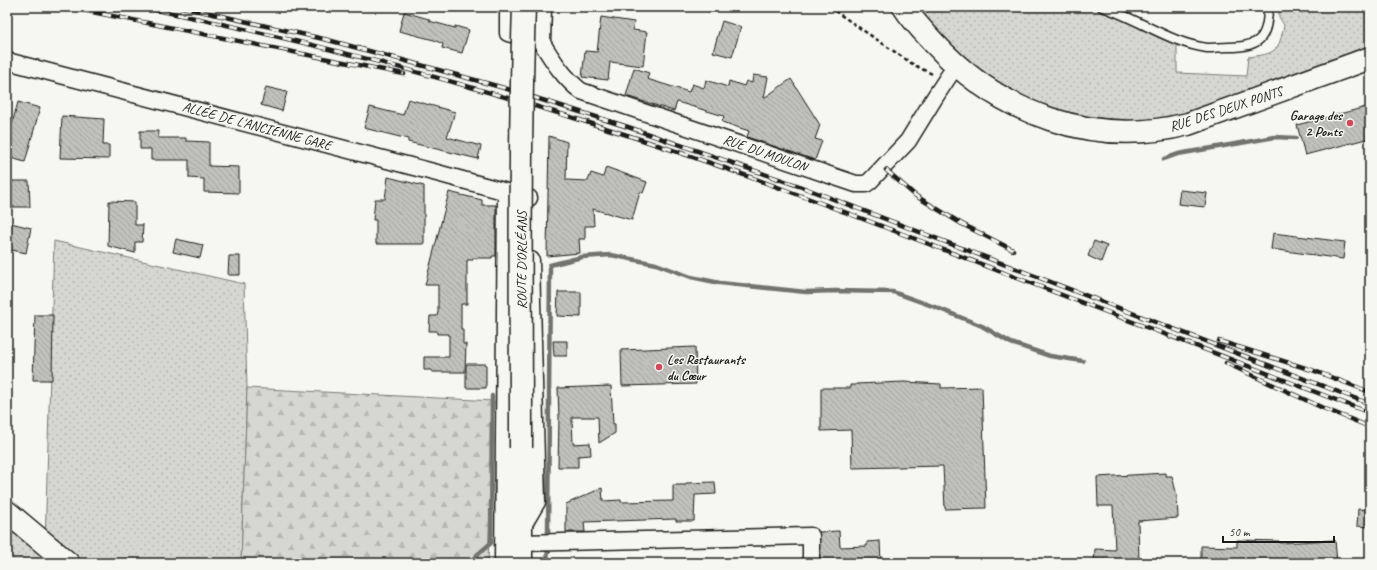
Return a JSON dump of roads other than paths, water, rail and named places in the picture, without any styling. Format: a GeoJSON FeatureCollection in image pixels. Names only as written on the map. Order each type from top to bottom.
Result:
{"type":"FeatureCollection","features":[{"type":"Feature","properties":{"kind":"main road","name":"ROUTE D'ORLÉANS"},"geometry":{"type":"LineString","coordinates":[[521,545],[520,177],[524,7]]}},
{"type":"Feature","properties":{"kind":"main road","name":"RUE DES DEUX PONTS"},"geometry":{"type":"LineString","coordinates":[[904,7],[951,73],[982,86],[997,96],[1031,112],[1086,129],[1109,132],[1169,129],[1188,124],[1370,58]]}},
{"type":"Feature","properties":{"kind":"main road","name":"ROUTE D'ORLÉANS"},"geometry":{"type":"LineString","coordinates":[[504,563],[520,483]]}},
{"type":"Feature","properties":{"kind":"main road"},"geometry":{"type":"LineString","coordinates":[[7,512],[68,563]]}},
{"type":"Feature","properties":{"kind":"street"},"geometry":{"type":"LineString","coordinates":[[508,7],[508,33],[542,43],[543,7]]}},
{"type":"Feature","properties":{"kind":"street","name":"RUE DU MOULON"},"geometry":{"type":"LineString","coordinates":[[542,43],[556,66],[570,82],[582,91],[856,184],[866,184],[870,181],[903,147],[951,73]]}},
{"type":"Feature","properties":{"kind":"street","name":"ALLÉE DE L'ANCIENNE GARE"},"geometry":{"type":"LineString","coordinates":[[7,61],[530,198],[537,502],[521,545]]}},
{"type":"Feature","properties":{"kind":"street"},"geometry":{"type":"LineString","coordinates":[[504,563],[506,192]]}},
{"type":"Feature","properties":{"kind":"street"},"geometry":{"type":"LineString","coordinates":[[521,545],[811,536],[811,563]]}},
{"type":"Feature","properties":{"kind":"lane"},"geometry":{"type":"LineString","coordinates":[[1102,7],[1119,13],[1172,38],[1208,48],[1243,47],[1260,40],[1265,34],[1268,22],[1268,7]]}},
{"type":"Feature","properties":{"kind":"waterway"},"geometry":{"type":"LineString","coordinates":[[1164,159],[1178,154],[1275,137],[1296,138]]}},
{"type":"Feature","properties":{"kind":"waterway"},"geometry":{"type":"LineString","coordinates":[[548,536],[550,265],[582,257],[611,255],[656,264],[691,277],[720,283],[806,292],[893,292],[982,326],[1011,343],[1050,356],[1083,361]]}},
{"type":"Feature","properties":{"kind":"waterway"},"geometry":{"type":"LineString","coordinates":[[473,563],[477,555],[491,543],[492,396]]}},
{"type":"Feature","properties":{"kind":"waterway"},"geometry":{"type":"LineString","coordinates":[[547,563],[548,546]]}},
{"type":"Feature","properties":{"kind":"railway"},"geometry":{"type":"LineString","coordinates":[[67,7],[404,74]]}},
{"type":"Feature","properties":{"kind":"railway"},"geometry":{"type":"LineString","coordinates":[[142,7],[326,48],[447,80],[676,151],[820,203],[1370,413]]}},
{"type":"Feature","properties":{"kind":"railway"},"geometry":{"type":"LineString","coordinates":[[182,7],[328,40],[395,58],[504,88],[628,127],[799,186],[1370,404]]}},
{"type":"Feature","properties":{"kind":"railway"},"geometry":{"type":"LineString","coordinates":[[886,170],[916,196],[962,224],[1013,250]]}},
{"type":"Feature","properties":{"kind":"railway"},"geometry":{"type":"LineString","coordinates":[[1219,341],[1312,370],[1370,392]]}},
{"type":"Feature","properties":{"kind":"railway"},"geometry":{"type":"LineString","coordinates":[[1226,363],[1323,408],[1370,427]]}},
{"type":"Feature","properties":{"kind":"place","name":"Garage des 2 Ponts"},"geometry":{"type":"Point","coordinates":[1350,123]}},
{"type":"Feature","properties":{"kind":"place","name":"Les Restaurants du Cœur"},"geometry":{"type":"Point","coordinates":[659,367]}}]}
